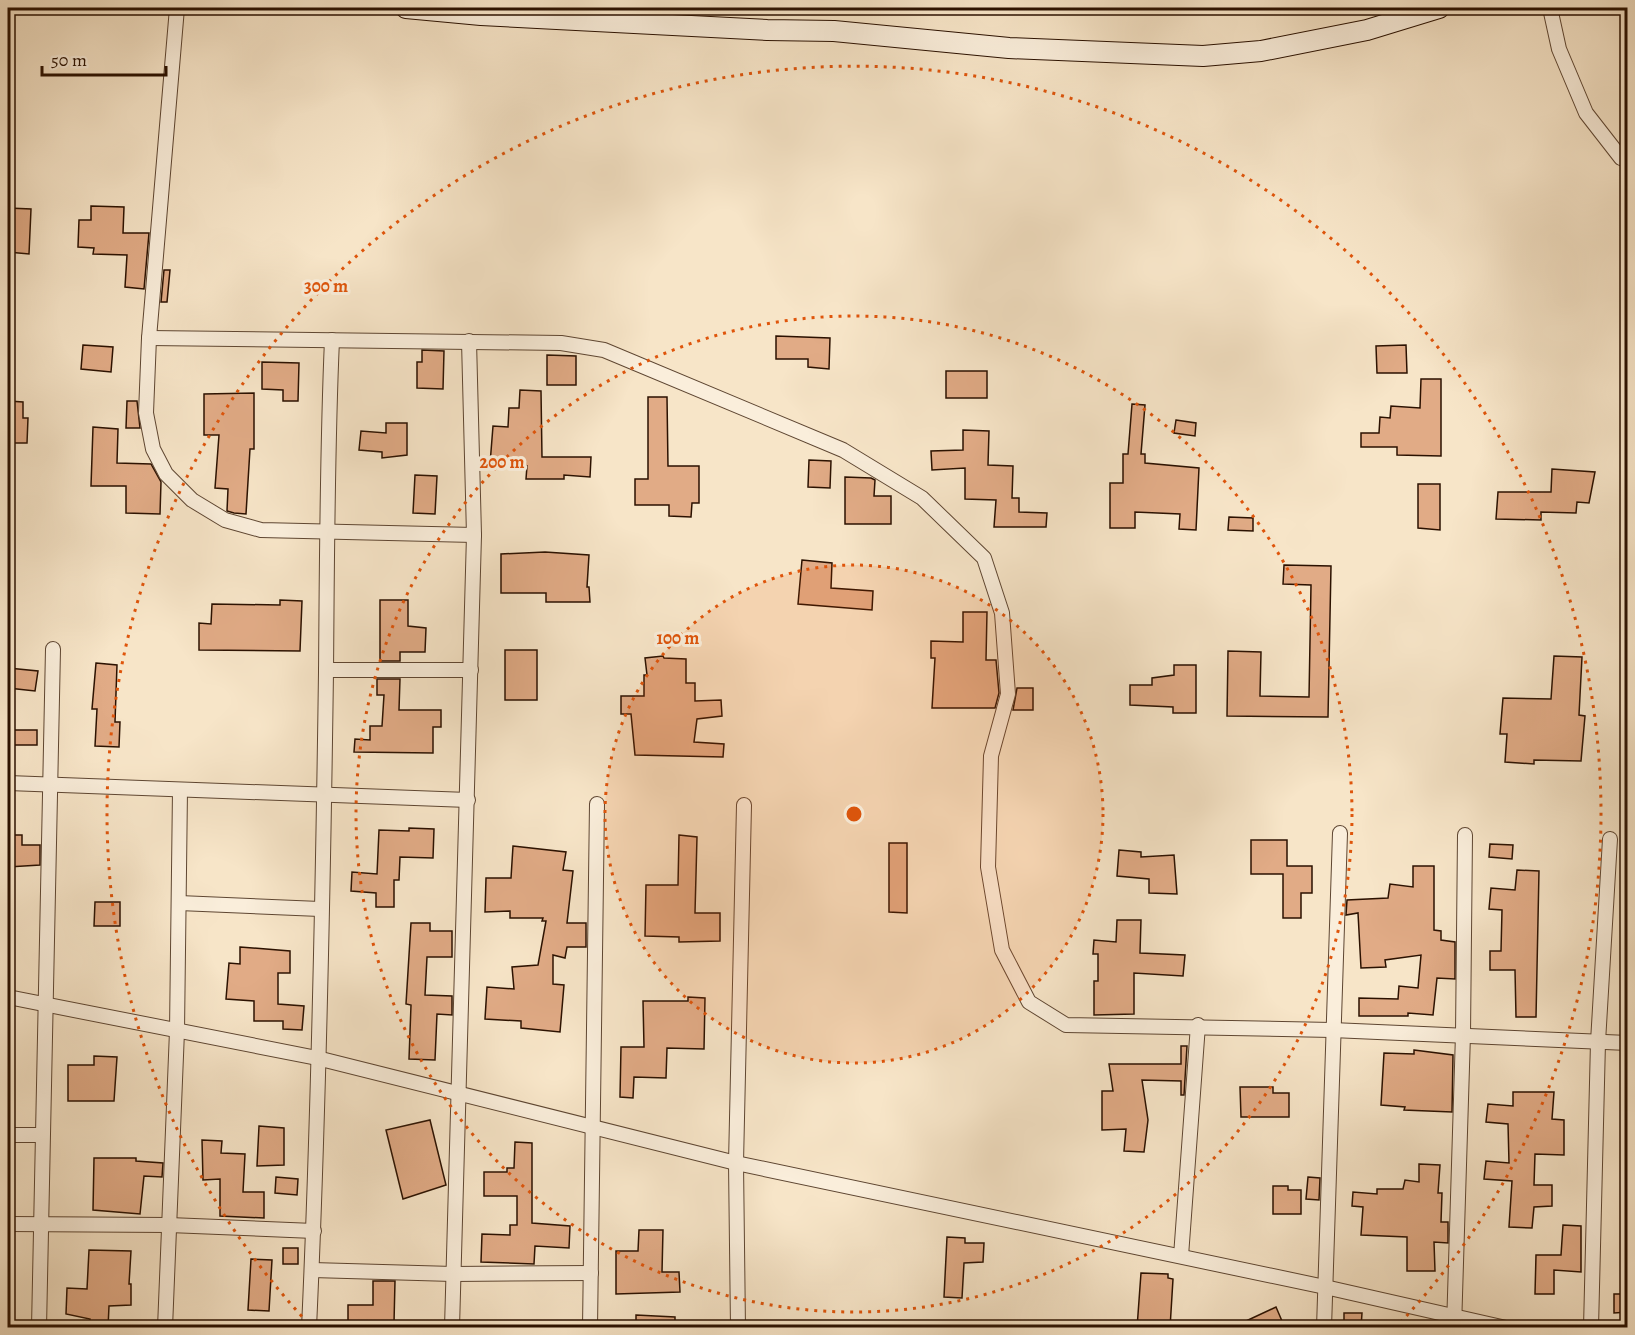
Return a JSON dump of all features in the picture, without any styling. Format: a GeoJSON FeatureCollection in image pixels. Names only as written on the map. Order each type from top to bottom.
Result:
{"type":"FeatureCollection","features":[{"type":"Feature","properties":{"kind":"street"},"geometry":{"type":"LineString","coordinates":[[177,8],[149,338],[146,413],[153,449],[166,474],[192,500],[225,520],[261,530],[474,535]]}},
{"type":"Feature","properties":{"kind":"street"},"geometry":{"type":"LineString","coordinates":[[406,8],[482,15],[767,30],[834,31],[1009,48],[1203,56],[1261,51],[1367,30],[1439,8]]}},
{"type":"Feature","properties":{"kind":"street"},"geometry":{"type":"LineString","coordinates":[[1551,8],[1559,49],[1586,113],[1621,158],[1628,161]]}},
{"type":"Feature","properties":{"kind":"street"},"geometry":{"type":"LineString","coordinates":[[149,338],[469,340],[561,343],[604,350],[843,450],[922,498],[984,558],[1002,614],[1008,694],[991,756],[988,867],[1002,950],[1029,1002],[1066,1024],[1198,1025],[1463,1034],[1628,1043]]}},
{"type":"Feature","properties":{"kind":"street"},"geometry":{"type":"LineString","coordinates":[[309,1328],[314,1231],[326,670],[325,533],[332,340]]}},
{"type":"Feature","properties":{"kind":"street"},"geometry":{"type":"LineString","coordinates":[[452,1328],[474,535],[469,340]]}},
{"type":"Feature","properties":{"kind":"street"},"geometry":{"type":"LineString","coordinates":[[39,1328],[53,650]]}},
{"type":"Feature","properties":{"kind":"street"},"geometry":{"type":"LineString","coordinates":[[326,670],[471,670]]}},
{"type":"Feature","properties":{"kind":"street"},"geometry":{"type":"LineString","coordinates":[[8,783],[468,800]]}},
{"type":"Feature","properties":{"kind":"street"},"geometry":{"type":"LineString","coordinates":[[165,1328],[177,1031],[180,790]]}},
{"type":"Feature","properties":{"kind":"street"},"geometry":{"type":"LineString","coordinates":[[590,1328],[597,804]]}},
{"type":"Feature","properties":{"kind":"street"},"geometry":{"type":"LineString","coordinates":[[738,1328],[736,1163],[744,806]]}},
{"type":"Feature","properties":{"kind":"street"},"geometry":{"type":"LineString","coordinates":[[1324,1328],[1340,833]]}},
{"type":"Feature","properties":{"kind":"street"},"geometry":{"type":"LineString","coordinates":[[1454,1322],[1463,1034],[1466,835]]}},
{"type":"Feature","properties":{"kind":"street"},"geometry":{"type":"LineString","coordinates":[[1592,1328],[1598,1042],[1610,839]]}},
{"type":"Feature","properties":{"kind":"street"},"geometry":{"type":"LineString","coordinates":[[178,903],[320,909]]}},
{"type":"Feature","properties":{"kind":"street"},"geometry":{"type":"LineString","coordinates":[[8,997],[316,1058],[458,1091],[736,1163],[1324,1287],[1454,1322],[1506,1328]]}},
{"type":"Feature","properties":{"kind":"street"},"geometry":{"type":"LineString","coordinates":[[1181,1256],[1198,1025]]}},
{"type":"Feature","properties":{"kind":"street"},"geometry":{"type":"LineString","coordinates":[[8,1135],[42,1135]]}},
{"type":"Feature","properties":{"kind":"street"},"geometry":{"type":"LineString","coordinates":[[8,1224],[169,1225],[314,1231]]}},
{"type":"Feature","properties":{"kind":"street"},"geometry":{"type":"LineString","coordinates":[[312,1270],[453,1274],[591,1273]]}},
{"type":"Feature","properties":{"kind":"building"},"geometry":{"type":"Polygon","coordinates":[[[91,206],[124,207],[123,233],[149,233],[144,289],[125,287],[127,255],[93,254],[94,248],[78,247],[79,220],[91,220],[91,206]]]}},
{"type":"Feature","properties":{"kind":"building"},"geometry":{"type":"Polygon","coordinates":[[[8,208],[31,209],[29,254],[8,252],[8,208]]]}},
{"type":"Feature","properties":{"kind":"building"},"geometry":{"type":"Polygon","coordinates":[[[164,270],[170,270],[167,302],[161,302],[164,270]]]}},
{"type":"Feature","properties":{"kind":"building"},"geometry":{"type":"Polygon","coordinates":[[[776,336],[830,338],[829,369],[808,367],[808,359],[776,359],[776,336]]]}},
{"type":"Feature","properties":{"kind":"building"},"geometry":{"type":"Polygon","coordinates":[[[83,345],[113,347],[111,372],[81,369],[83,345]]]}},
{"type":"Feature","properties":{"kind":"building"},"geometry":{"type":"Polygon","coordinates":[[[1406,345],[1407,373],[1377,373],[1376,346],[1406,345]]]}},
{"type":"Feature","properties":{"kind":"building"},"geometry":{"type":"Polygon","coordinates":[[[422,350],[444,351],[443,389],[417,388],[417,362],[422,362],[422,350]]]}},
{"type":"Feature","properties":{"kind":"building"},"geometry":{"type":"Polygon","coordinates":[[[547,355],[576,356],[576,385],[547,385],[547,355]]]}},
{"type":"Feature","properties":{"kind":"building"},"geometry":{"type":"Polygon","coordinates":[[[262,362],[299,363],[298,401],[283,401],[283,390],[262,389],[262,362]]]}},
{"type":"Feature","properties":{"kind":"building"},"geometry":{"type":"Polygon","coordinates":[[[946,371],[987,371],[987,398],[946,398],[946,371]]]}},
{"type":"Feature","properties":{"kind":"building"},"geometry":{"type":"Polygon","coordinates":[[[1421,379],[1441,379],[1441,456],[1397,455],[1397,447],[1361,447],[1361,433],[1379,433],[1380,417],[1390,418],[1391,406],[1420,408],[1421,379]]]}},
{"type":"Feature","properties":{"kind":"building"},"geometry":{"type":"Polygon","coordinates":[[[520,390],[541,391],[542,457],[591,457],[590,477],[564,475],[564,479],[526,479],[527,466],[490,464],[493,426],[508,427],[509,408],[519,408],[520,390]]]}},
{"type":"Feature","properties":{"kind":"building"},"geometry":{"type":"Polygon","coordinates":[[[254,393],[254,449],[250,449],[246,514],[234,513],[227,511],[228,489],[215,488],[219,435],[204,435],[204,394],[254,393]]]}},
{"type":"Feature","properties":{"kind":"building"},"geometry":{"type":"Polygon","coordinates":[[[648,397],[667,397],[668,466],[699,466],[699,503],[692,503],[691,517],[669,516],[669,505],[635,505],[635,479],[648,479],[648,397]]]}},
{"type":"Feature","properties":{"kind":"building"},"geometry":{"type":"Polygon","coordinates":[[[8,401],[23,402],[23,418],[28,418],[27,443],[8,443],[8,401]]]}},
{"type":"Feature","properties":{"kind":"building"},"geometry":{"type":"Polygon","coordinates":[[[127,401],[137,401],[140,428],[126,428],[127,401]]]}},
{"type":"Feature","properties":{"kind":"building"},"geometry":{"type":"Polygon","coordinates":[[[1132,404],[1145,405],[1141,454],[1145,454],[1145,463],[1199,468],[1196,530],[1179,529],[1180,514],[1135,512],[1135,528],[1110,528],[1110,483],[1123,483],[1123,454],[1128,454],[1132,404]]]}},
{"type":"Feature","properties":{"kind":"building"},"geometry":{"type":"Polygon","coordinates":[[[1176,420],[1196,423],[1195,436],[1174,433],[1176,420]]]}},
{"type":"Feature","properties":{"kind":"building"},"geometry":{"type":"Polygon","coordinates":[[[386,423],[407,423],[407,455],[382,458],[382,452],[359,450],[361,431],[386,433],[386,423]]]}},
{"type":"Feature","properties":{"kind":"building"},"geometry":{"type":"Polygon","coordinates":[[[93,427],[118,429],[117,463],[151,464],[161,482],[160,514],[126,513],[126,486],[91,486],[93,427]]]}},
{"type":"Feature","properties":{"kind":"building"},"geometry":{"type":"Polygon","coordinates":[[[963,430],[989,431],[988,465],[1013,466],[1012,498],[1019,498],[1019,512],[1047,513],[1046,527],[994,527],[996,500],[965,499],[965,468],[932,470],[931,451],[963,450],[963,430]]]}},
{"type":"Feature","properties":{"kind":"building"},"geometry":{"type":"Polygon","coordinates":[[[809,460],[831,461],[830,488],[808,487],[809,460]]]}},
{"type":"Feature","properties":{"kind":"building"},"geometry":{"type":"Polygon","coordinates":[[[1552,469],[1595,472],[1589,503],[1577,502],[1576,513],[1541,512],[1541,520],[1496,519],[1498,492],[1551,492],[1552,469]]]}},
{"type":"Feature","properties":{"kind":"building"},"geometry":{"type":"Polygon","coordinates":[[[415,475],[437,476],[435,514],[413,513],[415,475]]]}},
{"type":"Feature","properties":{"kind":"building"},"geometry":{"type":"Polygon","coordinates":[[[845,477],[871,478],[875,480],[874,496],[891,496],[891,524],[845,524],[845,477]]]}},
{"type":"Feature","properties":{"kind":"building"},"geometry":{"type":"Polygon","coordinates":[[[1418,484],[1440,484],[1440,530],[1418,528],[1418,484]]]}},
{"type":"Feature","properties":{"kind":"building"},"geometry":{"type":"Polygon","coordinates":[[[1229,517],[1253,518],[1253,531],[1228,530],[1229,517]]]}},
{"type":"Feature","properties":{"kind":"building"},"geometry":{"type":"Polygon","coordinates":[[[545,552],[589,555],[587,587],[589,587],[590,602],[546,602],[546,593],[501,593],[501,554],[545,552]]]}},
{"type":"Feature","properties":{"kind":"building"},"geometry":{"type":"Polygon","coordinates":[[[802,560],[832,563],[831,588],[873,591],[872,610],[798,604],[802,560]]]}},
{"type":"Feature","properties":{"kind":"building"},"geometry":{"type":"Polygon","coordinates":[[[1284,565],[1331,566],[1328,717],[1227,716],[1228,651],[1261,652],[1260,696],[1309,697],[1311,585],[1283,584],[1284,565]]]}},
{"type":"Feature","properties":{"kind":"building"},"geometry":{"type":"Polygon","coordinates":[[[280,600],[302,601],[300,651],[199,650],[199,623],[211,624],[212,604],[280,605],[280,600]]]}},
{"type":"Feature","properties":{"kind":"building"},"geometry":{"type":"Polygon","coordinates":[[[380,600],[408,600],[408,626],[426,628],[425,652],[400,652],[400,661],[380,661],[380,600]]]}},
{"type":"Feature","properties":{"kind":"building"},"geometry":{"type":"Polygon","coordinates":[[[963,612],[987,612],[986,660],[996,660],[999,693],[995,708],[932,708],[935,658],[931,658],[931,641],[963,642],[963,612]]]}},
{"type":"Feature","properties":{"kind":"building"},"geometry":{"type":"Polygon","coordinates":[[[505,650],[537,650],[537,700],[505,700],[505,650]]]}},
{"type":"Feature","properties":{"kind":"building"},"geometry":{"type":"Polygon","coordinates":[[[663,656],[664,658],[686,659],[686,683],[695,683],[695,701],[721,700],[722,716],[697,719],[694,742],[724,744],[723,757],[635,755],[631,714],[621,714],[621,696],[644,696],[644,675],[647,675],[645,658],[663,656]]]}},
{"type":"Feature","properties":{"kind":"building"},"geometry":{"type":"Polygon","coordinates":[[[1554,656],[1582,657],[1579,715],[1585,716],[1581,761],[1534,760],[1534,764],[1505,762],[1507,734],[1500,734],[1503,698],[1551,699],[1554,656]]]}},
{"type":"Feature","properties":{"kind":"building"},"geometry":{"type":"Polygon","coordinates":[[[96,663],[117,665],[115,722],[120,722],[119,747],[95,746],[97,709],[92,709],[96,663]]]}},
{"type":"Feature","properties":{"kind":"building"},"geometry":{"type":"Polygon","coordinates":[[[1174,665],[1196,665],[1196,713],[1173,713],[1173,707],[1130,705],[1130,685],[1152,685],[1152,678],[1174,675],[1174,665]]]}},
{"type":"Feature","properties":{"kind":"building"},"geometry":{"type":"Polygon","coordinates":[[[8,668],[38,671],[35,691],[8,688],[8,668]]]}},
{"type":"Feature","properties":{"kind":"building"},"geometry":{"type":"Polygon","coordinates":[[[377,679],[400,679],[399,710],[441,710],[441,727],[433,727],[433,753],[354,752],[355,739],[370,740],[370,726],[382,726],[384,695],[377,695],[377,679]]]}},
{"type":"Feature","properties":{"kind":"building"},"geometry":{"type":"Polygon","coordinates":[[[1017,688],[1033,688],[1033,710],[1013,710],[1017,688]]]}},
{"type":"Feature","properties":{"kind":"building"},"geometry":{"type":"Polygon","coordinates":[[[8,730],[37,730],[37,745],[8,745],[8,730]]]}},
{"type":"Feature","properties":{"kind":"building"},"geometry":{"type":"Polygon","coordinates":[[[409,828],[434,829],[433,858],[400,857],[399,880],[394,880],[394,907],[376,907],[376,893],[351,891],[352,872],[377,874],[379,830],[409,831],[409,828]]]}},
{"type":"Feature","properties":{"kind":"building"},"geometry":{"type":"Polygon","coordinates":[[[8,835],[22,835],[22,845],[40,845],[40,865],[8,867],[8,835]]]}},
{"type":"Feature","properties":{"kind":"building"},"geometry":{"type":"Polygon","coordinates":[[[679,835],[697,837],[695,913],[720,913],[720,941],[679,942],[679,937],[645,936],[646,885],[678,885],[679,835]]]}},
{"type":"Feature","properties":{"kind":"building"},"geometry":{"type":"Polygon","coordinates":[[[1251,840],[1287,840],[1287,866],[1312,866],[1312,893],[1301,893],[1301,918],[1283,918],[1283,874],[1251,874],[1251,840]]]}},
{"type":"Feature","properties":{"kind":"building"},"geometry":{"type":"Polygon","coordinates":[[[889,843],[907,843],[907,913],[889,912],[889,843]]]}},
{"type":"Feature","properties":{"kind":"building"},"geometry":{"type":"Polygon","coordinates":[[[1490,844],[1513,845],[1512,859],[1489,857],[1490,844]]]}},
{"type":"Feature","properties":{"kind":"building"},"geometry":{"type":"Polygon","coordinates":[[[513,846],[566,852],[563,870],[573,871],[567,923],[586,923],[586,947],[567,947],[565,958],[553,955],[553,984],[564,985],[560,1032],[521,1028],[521,1021],[485,1019],[487,987],[514,989],[512,967],[538,965],[546,921],[542,921],[543,918],[510,918],[510,911],[485,912],[486,878],[511,878],[513,846]]]}},
{"type":"Feature","properties":{"kind":"building"},"geometry":{"type":"Polygon","coordinates":[[[1119,850],[1141,852],[1141,857],[1174,855],[1177,894],[1149,893],[1149,879],[1117,876],[1119,850]]]}},
{"type":"Feature","properties":{"kind":"building"},"geometry":{"type":"Polygon","coordinates":[[[1413,866],[1434,866],[1434,930],[1441,931],[1441,940],[1455,942],[1455,979],[1437,978],[1433,1015],[1408,1013],[1408,1016],[1359,1016],[1359,998],[1398,999],[1399,986],[1418,988],[1421,955],[1385,960],[1386,967],[1361,968],[1358,913],[1346,915],[1347,900],[1388,898],[1390,884],[1413,887],[1413,866]]]}},
{"type":"Feature","properties":{"kind":"building"},"geometry":{"type":"Polygon","coordinates":[[[1517,870],[1539,871],[1536,1017],[1516,1017],[1515,970],[1490,970],[1490,951],[1501,951],[1502,910],[1489,909],[1491,888],[1515,890],[1517,870]]]}},
{"type":"Feature","properties":{"kind":"building"},"geometry":{"type":"Polygon","coordinates":[[[95,902],[120,902],[120,926],[94,926],[95,902]]]}},
{"type":"Feature","properties":{"kind":"building"},"geometry":{"type":"Polygon","coordinates":[[[1117,920],[1141,920],[1140,953],[1185,955],[1183,976],[1134,973],[1134,1014],[1094,1015],[1094,981],[1098,981],[1098,954],[1093,954],[1094,940],[1116,942],[1117,920]]]}},
{"type":"Feature","properties":{"kind":"building"},"geometry":{"type":"Polygon","coordinates":[[[411,923],[430,923],[430,931],[452,931],[452,957],[427,957],[425,995],[452,996],[452,1015],[437,1014],[435,1060],[409,1059],[411,1005],[406,1004],[411,923]]]}},
{"type":"Feature","properties":{"kind":"building"},"geometry":{"type":"Polygon","coordinates":[[[240,947],[290,951],[290,973],[278,973],[278,1004],[304,1006],[302,1030],[283,1029],[283,1021],[254,1021],[254,1001],[226,999],[229,963],[240,964],[240,947]]]}},
{"type":"Feature","properties":{"kind":"building"},"geometry":{"type":"Polygon","coordinates":[[[688,997],[705,998],[704,1049],[667,1048],[666,1078],[634,1077],[633,1098],[620,1097],[621,1047],[644,1047],[643,1001],[688,1001],[688,997]]]}},
{"type":"Feature","properties":{"kind":"building"},"geometry":{"type":"Polygon","coordinates":[[[1181,1046],[1187,1046],[1184,1095],[1181,1095],[1181,1081],[1142,1080],[1148,1120],[1144,1152],[1124,1151],[1126,1129],[1102,1130],[1102,1091],[1113,1091],[1109,1064],[1181,1064],[1181,1046]]]}},
{"type":"Feature","properties":{"kind":"building"},"geometry":{"type":"Polygon","coordinates":[[[1414,1050],[1453,1055],[1452,1112],[1404,1110],[1405,1107],[1381,1105],[1384,1053],[1414,1054],[1414,1050]]]}},
{"type":"Feature","properties":{"kind":"building"},"geometry":{"type":"Polygon","coordinates":[[[94,1056],[117,1057],[114,1101],[68,1101],[68,1065],[94,1065],[94,1056]]]}},
{"type":"Feature","properties":{"kind":"building"},"geometry":{"type":"Polygon","coordinates":[[[1240,1087],[1273,1087],[1273,1093],[1289,1093],[1289,1117],[1241,1117],[1240,1087]]]}},
{"type":"Feature","properties":{"kind":"building"},"geometry":{"type":"Polygon","coordinates":[[[1513,1092],[1554,1092],[1552,1119],[1564,1120],[1564,1155],[1535,1154],[1534,1185],[1552,1185],[1552,1206],[1534,1207],[1532,1228],[1509,1227],[1512,1181],[1484,1179],[1486,1161],[1509,1163],[1508,1124],[1486,1122],[1488,1104],[1513,1106],[1513,1092]]]}},
{"type":"Feature","properties":{"kind":"building"},"geometry":{"type":"Polygon","coordinates":[[[430,1120],[446,1185],[403,1199],[386,1130],[430,1120]]]}},
{"type":"Feature","properties":{"kind":"building"},"geometry":{"type":"Polygon","coordinates":[[[259,1126],[284,1128],[284,1165],[257,1166],[259,1126]]]}},
{"type":"Feature","properties":{"kind":"building"},"geometry":{"type":"Polygon","coordinates":[[[202,1140],[222,1141],[221,1153],[245,1154],[243,1192],[264,1192],[264,1218],[220,1216],[220,1179],[203,1180],[202,1140]]]}},
{"type":"Feature","properties":{"kind":"building"},"geometry":{"type":"Polygon","coordinates":[[[515,1142],[532,1143],[532,1223],[570,1226],[569,1248],[535,1246],[534,1264],[481,1262],[482,1234],[510,1235],[510,1225],[517,1225],[517,1196],[484,1196],[484,1172],[507,1172],[507,1168],[514,1168],[515,1142]]]}},
{"type":"Feature","properties":{"kind":"building"},"geometry":{"type":"Polygon","coordinates":[[[94,1158],[136,1158],[136,1161],[163,1163],[162,1177],[144,1176],[140,1214],[93,1210],[94,1158]]]}},
{"type":"Feature","properties":{"kind":"building"},"geometry":{"type":"Polygon","coordinates":[[[1419,1164],[1440,1165],[1438,1193],[1442,1193],[1441,1222],[1448,1222],[1448,1243],[1434,1242],[1435,1271],[1407,1271],[1407,1237],[1361,1235],[1363,1207],[1352,1206],[1353,1192],[1377,1194],[1377,1189],[1403,1189],[1405,1180],[1419,1182],[1419,1164]]]}},
{"type":"Feature","properties":{"kind":"building"},"geometry":{"type":"Polygon","coordinates":[[[276,1177],[298,1179],[297,1195],[275,1193],[276,1177]]]}},
{"type":"Feature","properties":{"kind":"building"},"geometry":{"type":"Polygon","coordinates":[[[1308,1177],[1320,1178],[1319,1200],[1306,1199],[1308,1177]]]}},
{"type":"Feature","properties":{"kind":"building"},"geometry":{"type":"Polygon","coordinates":[[[1273,1186],[1288,1186],[1288,1190],[1301,1190],[1301,1214],[1273,1214],[1273,1186]]]}},
{"type":"Feature","properties":{"kind":"building"},"geometry":{"type":"Polygon","coordinates":[[[1563,1225],[1581,1226],[1581,1272],[1554,1270],[1554,1294],[1535,1294],[1536,1255],[1561,1255],[1563,1225]]]}},
{"type":"Feature","properties":{"kind":"building"},"geometry":{"type":"Polygon","coordinates":[[[639,1230],[663,1230],[662,1272],[679,1272],[680,1292],[616,1294],[616,1251],[638,1251],[639,1230]]]}},
{"type":"Feature","properties":{"kind":"building"},"geometry":{"type":"Polygon","coordinates":[[[947,1237],[965,1238],[965,1243],[984,1243],[983,1262],[964,1263],[962,1298],[944,1297],[947,1237]]]}},
{"type":"Feature","properties":{"kind":"building"},"geometry":{"type":"Polygon","coordinates":[[[283,1248],[298,1248],[298,1264],[283,1264],[283,1248]]]}},
{"type":"Feature","properties":{"kind":"building"},"geometry":{"type":"Polygon","coordinates":[[[89,1250],[131,1251],[129,1284],[131,1284],[131,1305],[109,1306],[108,1328],[89,1328],[90,1319],[66,1314],[67,1288],[87,1289],[89,1250]]]}},
{"type":"Feature","properties":{"kind":"building"},"geometry":{"type":"Polygon","coordinates":[[[251,1259],[272,1260],[269,1311],[248,1310],[251,1259]]]}},
{"type":"Feature","properties":{"kind":"building"},"geometry":{"type":"Polygon","coordinates":[[[1141,1273],[1168,1274],[1168,1278],[1173,1279],[1170,1328],[1137,1328],[1141,1273]]]}},
{"type":"Feature","properties":{"kind":"building"},"geometry":{"type":"Polygon","coordinates":[[[373,1281],[395,1281],[394,1323],[382,1322],[382,1328],[367,1328],[367,1321],[348,1322],[348,1305],[373,1305],[373,1281]]]}},
{"type":"Feature","properties":{"kind":"building"},"geometry":{"type":"Polygon","coordinates":[[[1614,1294],[1628,1294],[1628,1312],[1614,1313],[1614,1294]]]}},
{"type":"Feature","properties":{"kind":"building"},"geometry":{"type":"Polygon","coordinates":[[[1276,1307],[1285,1328],[1231,1328],[1276,1307]]]}},
{"type":"Feature","properties":{"kind":"building"},"geometry":{"type":"Polygon","coordinates":[[[1344,1313],[1362,1313],[1361,1328],[1344,1328],[1344,1313]]]}},
{"type":"Feature","properties":{"kind":"building"},"geometry":{"type":"Polygon","coordinates":[[[636,1315],[675,1317],[675,1328],[636,1328],[636,1315]]]}}]}
